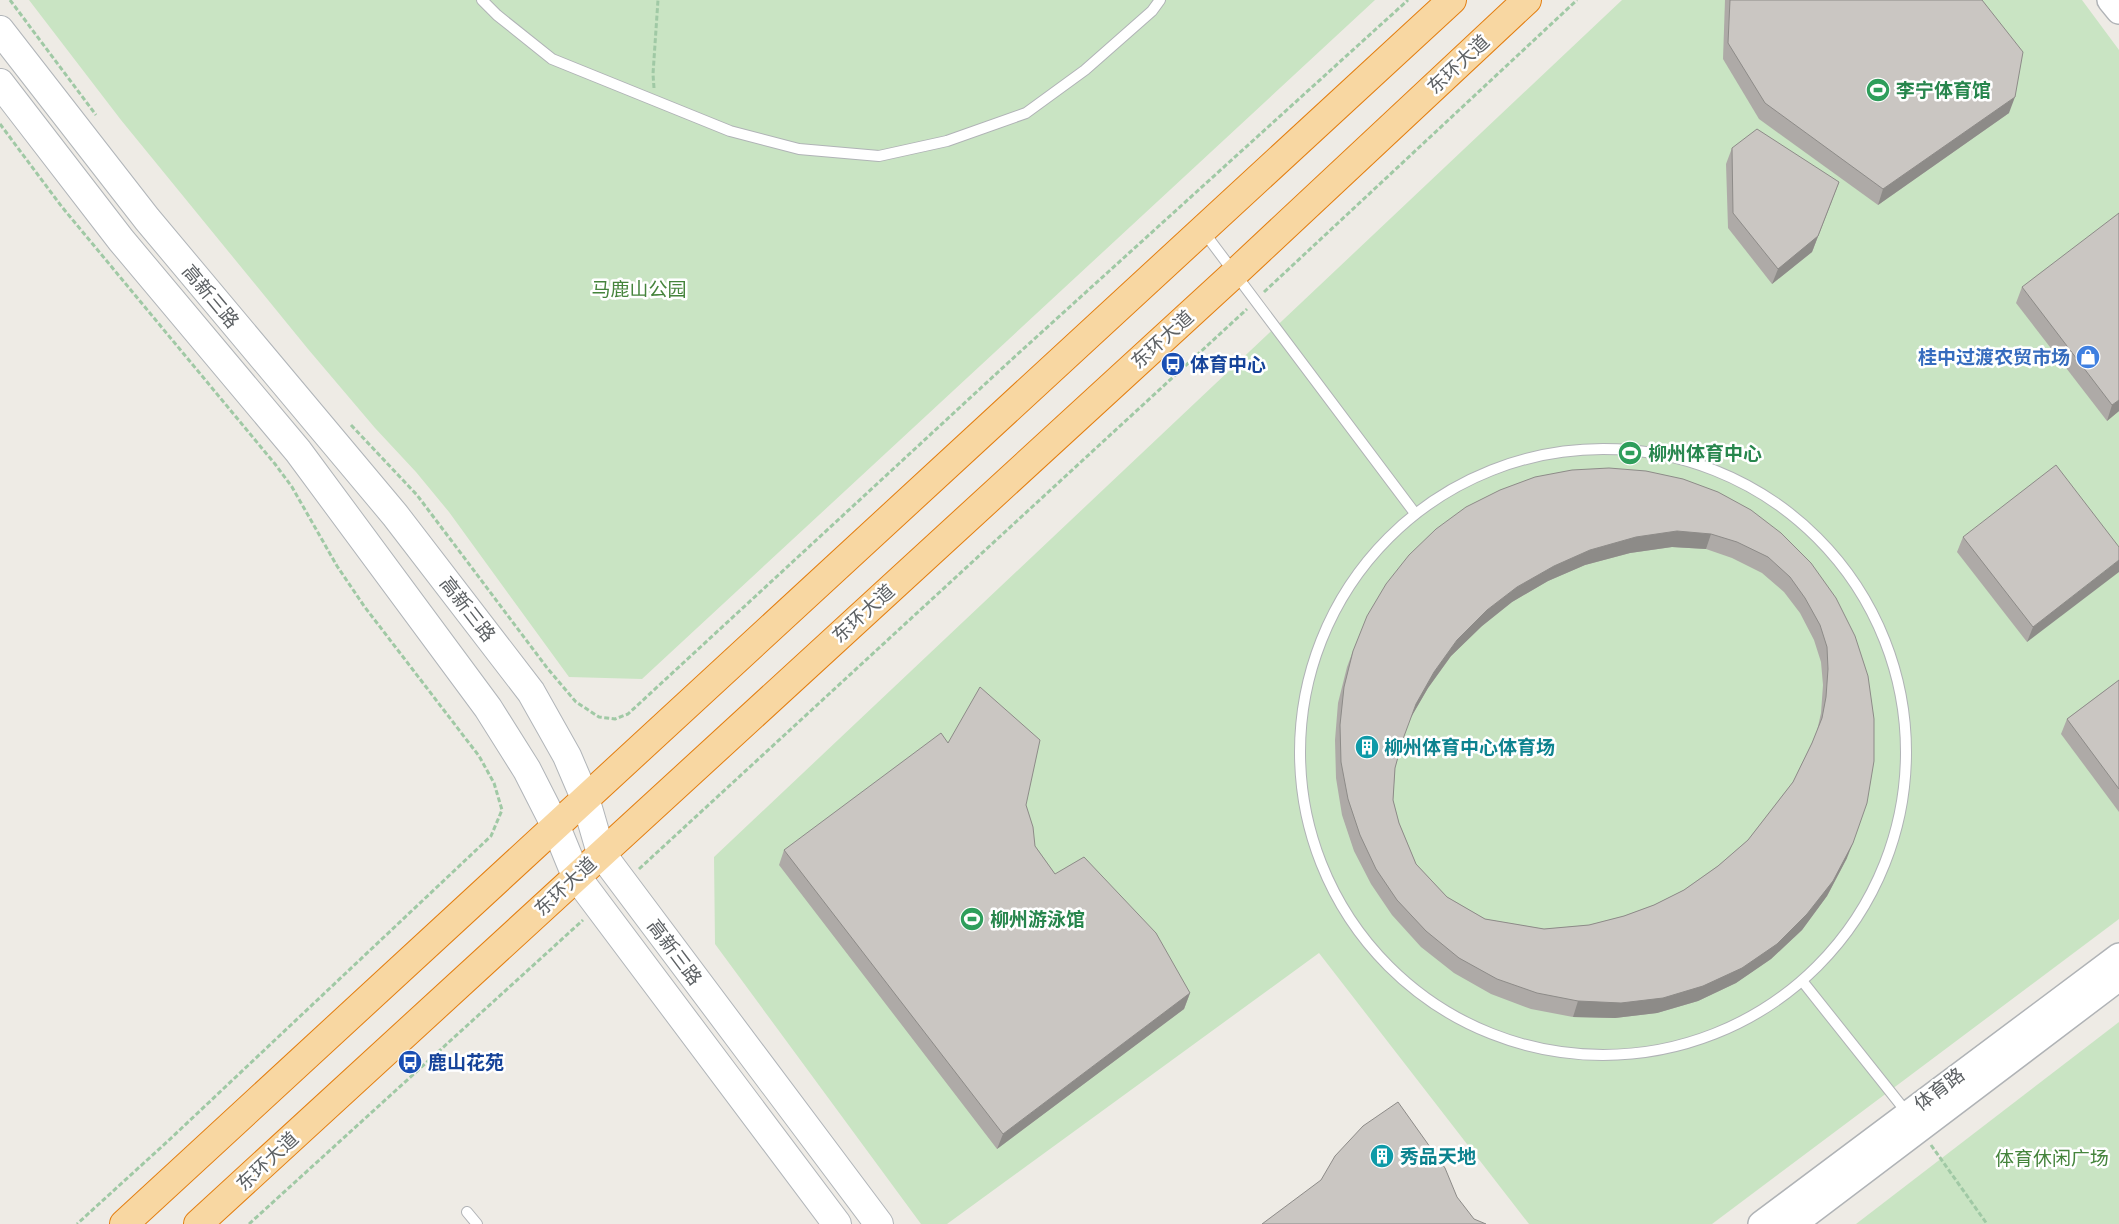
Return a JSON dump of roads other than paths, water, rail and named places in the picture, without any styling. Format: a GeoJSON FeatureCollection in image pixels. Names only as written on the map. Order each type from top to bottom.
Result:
{"type":"FeatureCollection","features":[{"type":"Feature","properties":{"kind":"highway"},"geometry":{"type":"LineString","coordinates":[[124,1224],[1452,0]]}},
{"type":"Feature","properties":{"kind":"highway","name":"东环大道"},"geometry":{"type":"LineString","coordinates":[[198,1224],[1235,272],[1526,0]]}},
{"type":"Feature","properties":{"kind":"main road","name":"高新三路"},"geometry":{"type":"LineString","coordinates":[[0,30],[147,219],[395,515],[531,692],[567,756],[585,798],[601,853],[879,1224]]}},
{"type":"Feature","properties":{"kind":"main road","name":"高新三路"},"geometry":{"type":"LineString","coordinates":[[0,83],[121,240],[298,451],[488,708],[527,770],[556,827],[576,876],[837,1224]]}},
{"type":"Feature","properties":{"kind":"street"},"geometry":{"type":"LineString","coordinates":[[2110,0],[2119,11]]}},
{"type":"Feature","properties":{"kind":"street","name":"体育路"},"geometry":{"type":"LineString","coordinates":[[1794,1224],[1913,1121],[2119,956]]}},
{"type":"Feature","properties":{"kind":"street","name":"体育路"},"geometry":{"type":"LineString","coordinates":[[1761,1224],[2119,978]]}},
{"type":"Feature","properties":{"kind":"lane"},"geometry":{"type":"LineString","coordinates":[[482,0],[497,15],[552,59],[730,131],[799,149],[880,156],[947,141],[1026,112],[1085,70],[1152,11],[1160,0]]}},
{"type":"Feature","properties":{"kind":"lane"},"geometry":{"type":"LineString","coordinates":[[1202,230],[1414,512]]}},
{"type":"Feature","properties":{"kind":"lane"},"geometry":{"type":"LineString","coordinates":[[1616,448],[1687,460],[1754,488],[1812,532],[1858,587],[1890,652],[1905,723],[1904,795],[1885,865],[1856,920],[1803,982],[1741,1023],[1680,1046],[1671,1049],[1597,1056],[1523,1045],[1515,1042],[1454,1017],[1394,973],[1347,915],[1314,848],[1299,775],[1303,700],[1324,629],[1362,565],[1414,512],[1475,474],[1544,453],[1616,448]]}},
{"type":"Feature","properties":{"kind":"lane"},"geometry":{"type":"LineString","coordinates":[[1803,982],[1913,1121]]}},
{"type":"Feature","properties":{"kind":"lane"},"geometry":{"type":"LineString","coordinates":[[468,1212],[477,1224]]}},
{"type":"Feature","properties":{"kind":"place","name":"李宁体育馆"},"geometry":{"type":"Point","coordinates":[1878,90]}},
{"type":"Feature","properties":{"kind":"place","name":"桂中过渡农贸市场"},"geometry":{"type":"Point","coordinates":[2088,357]}},
{"type":"Feature","properties":{"kind":"place","name":"体育中心"},"geometry":{"type":"Point","coordinates":[1173,364]}},
{"type":"Feature","properties":{"kind":"place","name":"柳州体育中心"},"geometry":{"type":"Point","coordinates":[1630,453]}},
{"type":"Feature","properties":{"kind":"place","name":"柳州体育中心体育场"},"geometry":{"type":"Point","coordinates":[1367,747]}},
{"type":"Feature","properties":{"kind":"place","name":"柳州游泳馆"},"geometry":{"type":"Point","coordinates":[972,919]}},
{"type":"Feature","properties":{"kind":"place","name":"鹿山花苑"},"geometry":{"type":"Point","coordinates":[410,1062]}},
{"type":"Feature","properties":{"kind":"place","name":"秀品天地"},"geometry":{"type":"Point","coordinates":[1382,1156]}},
{"type":"Feature","properties":{"kind":"park label","name":"马鹿山公园"},"geometry":{"type":"Point","coordinates":[639,289]}},
{"type":"Feature","properties":{"kind":"park label","name":"体育休闲广场"},"geometry":{"type":"Point","coordinates":[2052,1158]}}]}
